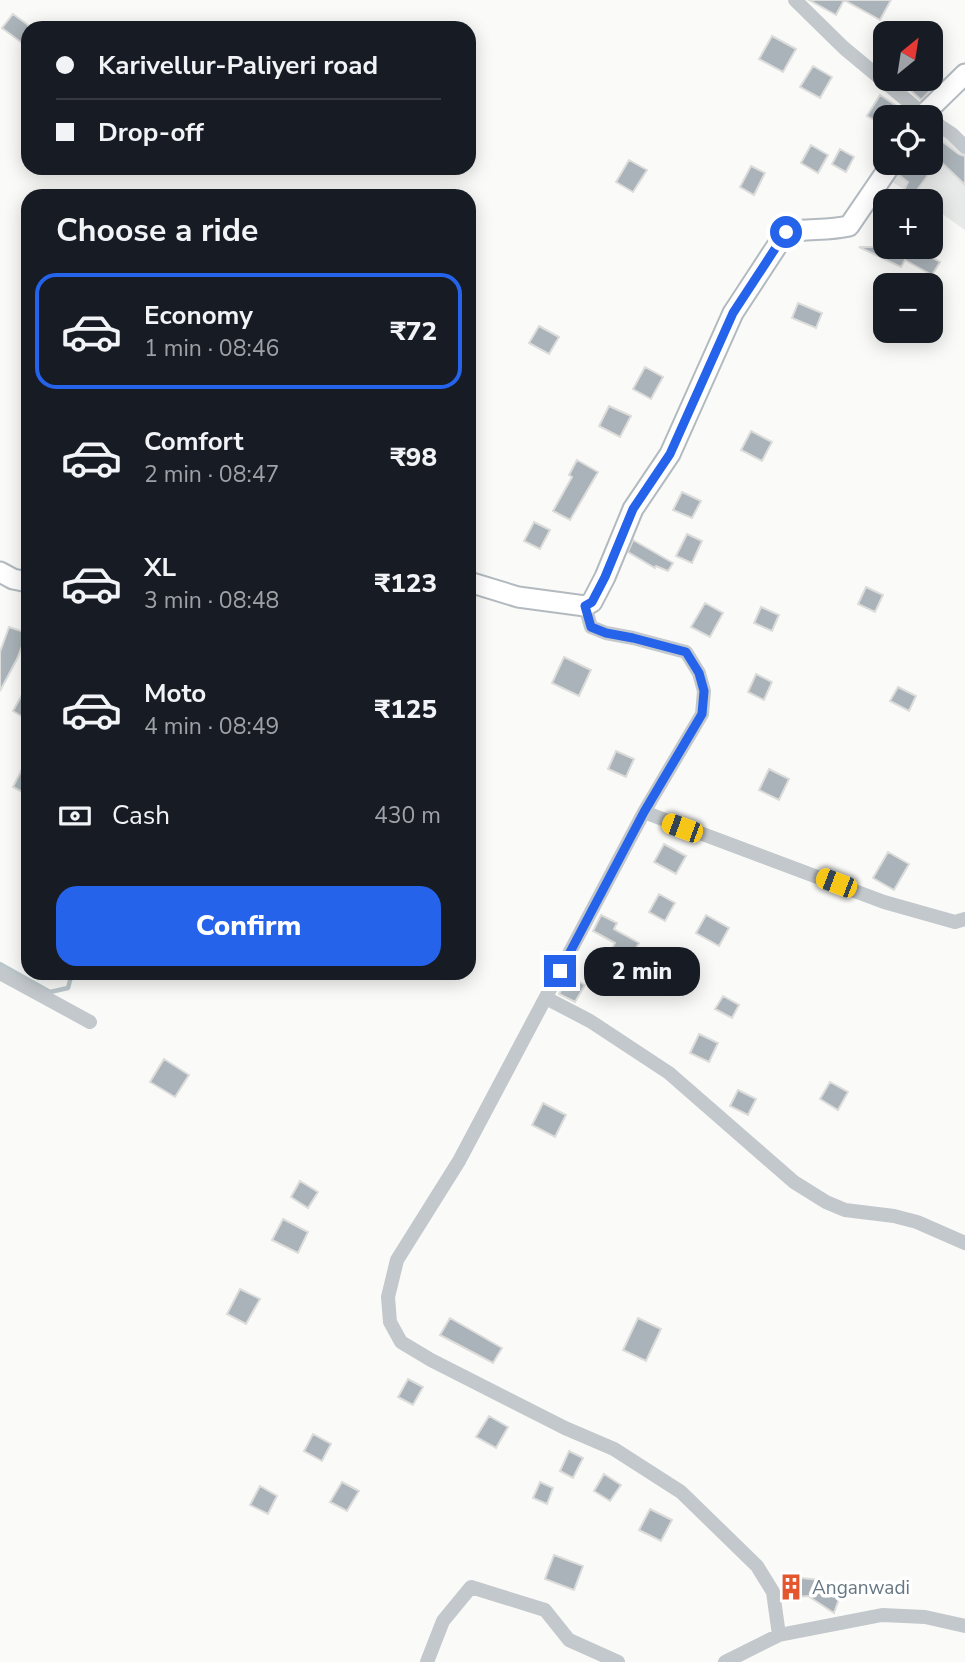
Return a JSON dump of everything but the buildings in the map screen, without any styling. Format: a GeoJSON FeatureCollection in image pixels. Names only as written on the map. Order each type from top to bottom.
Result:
{"type":"FeatureCollection","features":[{"type":"Feature","properties":{"kind":"main road"},"geometry":{"type":"LineString","coordinates":[[937,105],[965,74]]}},
{"type":"Feature","properties":{"kind":"main road"},"geometry":{"type":"LineString","coordinates":[[476,584],[518,597],[585,606],[592,602],[633,509],[670,454],[733,313],[786,232],[802,229],[830,230],[849,226],[884,175]]}},
{"type":"Feature","properties":{"kind":"main road"},"geometry":{"type":"LineString","coordinates":[[0,572],[21,581]]}},
{"type":"Feature","properties":{"kind":"street"},"geometry":{"type":"LineString","coordinates":[[795,0],[844,48],[912,105]]}},
{"type":"Feature","properties":{"kind":"street"},"geometry":{"type":"LineString","coordinates":[[943,128],[965,147]]}},
{"type":"Feature","properties":{"kind":"street"},"geometry":{"type":"LineString","coordinates":[[585,606],[591,627],[686,652],[699,673],[704,691],[702,714],[644,812],[458,1161],[397,1260],[388,1297],[390,1322],[401,1342],[430,1360],[565,1428],[614,1449],[681,1492],[757,1566],[773,1592],[779,1635]]}},
{"type":"Feature","properties":{"kind":"street"},"geometry":{"type":"LineString","coordinates":[[644,812],[884,902],[955,922],[965,919]]}},
{"type":"Feature","properties":{"kind":"street"},"geometry":{"type":"LineString","coordinates":[[0,973],[90,1022]]}},
{"type":"Feature","properties":{"kind":"street"},"geometry":{"type":"LineString","coordinates":[[546,998],[590,1021],[669,1073],[794,1182],[826,1202],[845,1210],[894,1216],[917,1222],[965,1243]]}},
{"type":"Feature","properties":{"kind":"street"},"geometry":{"type":"LineString","coordinates":[[428,1662],[443,1621],[471,1587],[545,1611],[569,1640],[618,1662]]}},
{"type":"Feature","properties":{"kind":"street"},"geometry":{"type":"LineString","coordinates":[[725,1662],[779,1635],[882,1615],[925,1617],[965,1626]]}},
{"type":"Feature","properties":{"kind":"shaded area"},"geometry":{"type":"Polygon","coordinates":[[[943,136],[965,152],[965,230],[943,214],[943,189],[904,189],[889,180],[892,175],[943,175],[943,136]]]}},
{"type":"Feature","properties":{"kind":"waterway"},"geometry":{"type":"LineString","coordinates":[[0,964],[21,976]]}},
{"type":"Feature","properties":{"kind":"waterway"},"geometry":{"type":"LineString","coordinates":[[29,980],[50,992],[68,988],[70,980]]}},
{"type":"Feature","properties":{"kind":"place","name":"Anganwadi"},"geometry":{"type":"Point","coordinates":[791,1587]}},
{"type":"Feature","properties":{"kind":"route"},"geometry":{"type":"LineString","coordinates":[[560,971],[644,812],[702,714],[704,691],[699,673],[686,652],[591,627],[585,606],[592,602],[605,577],[633,509],[670,454],[733,313],[786,232]]}}]}
